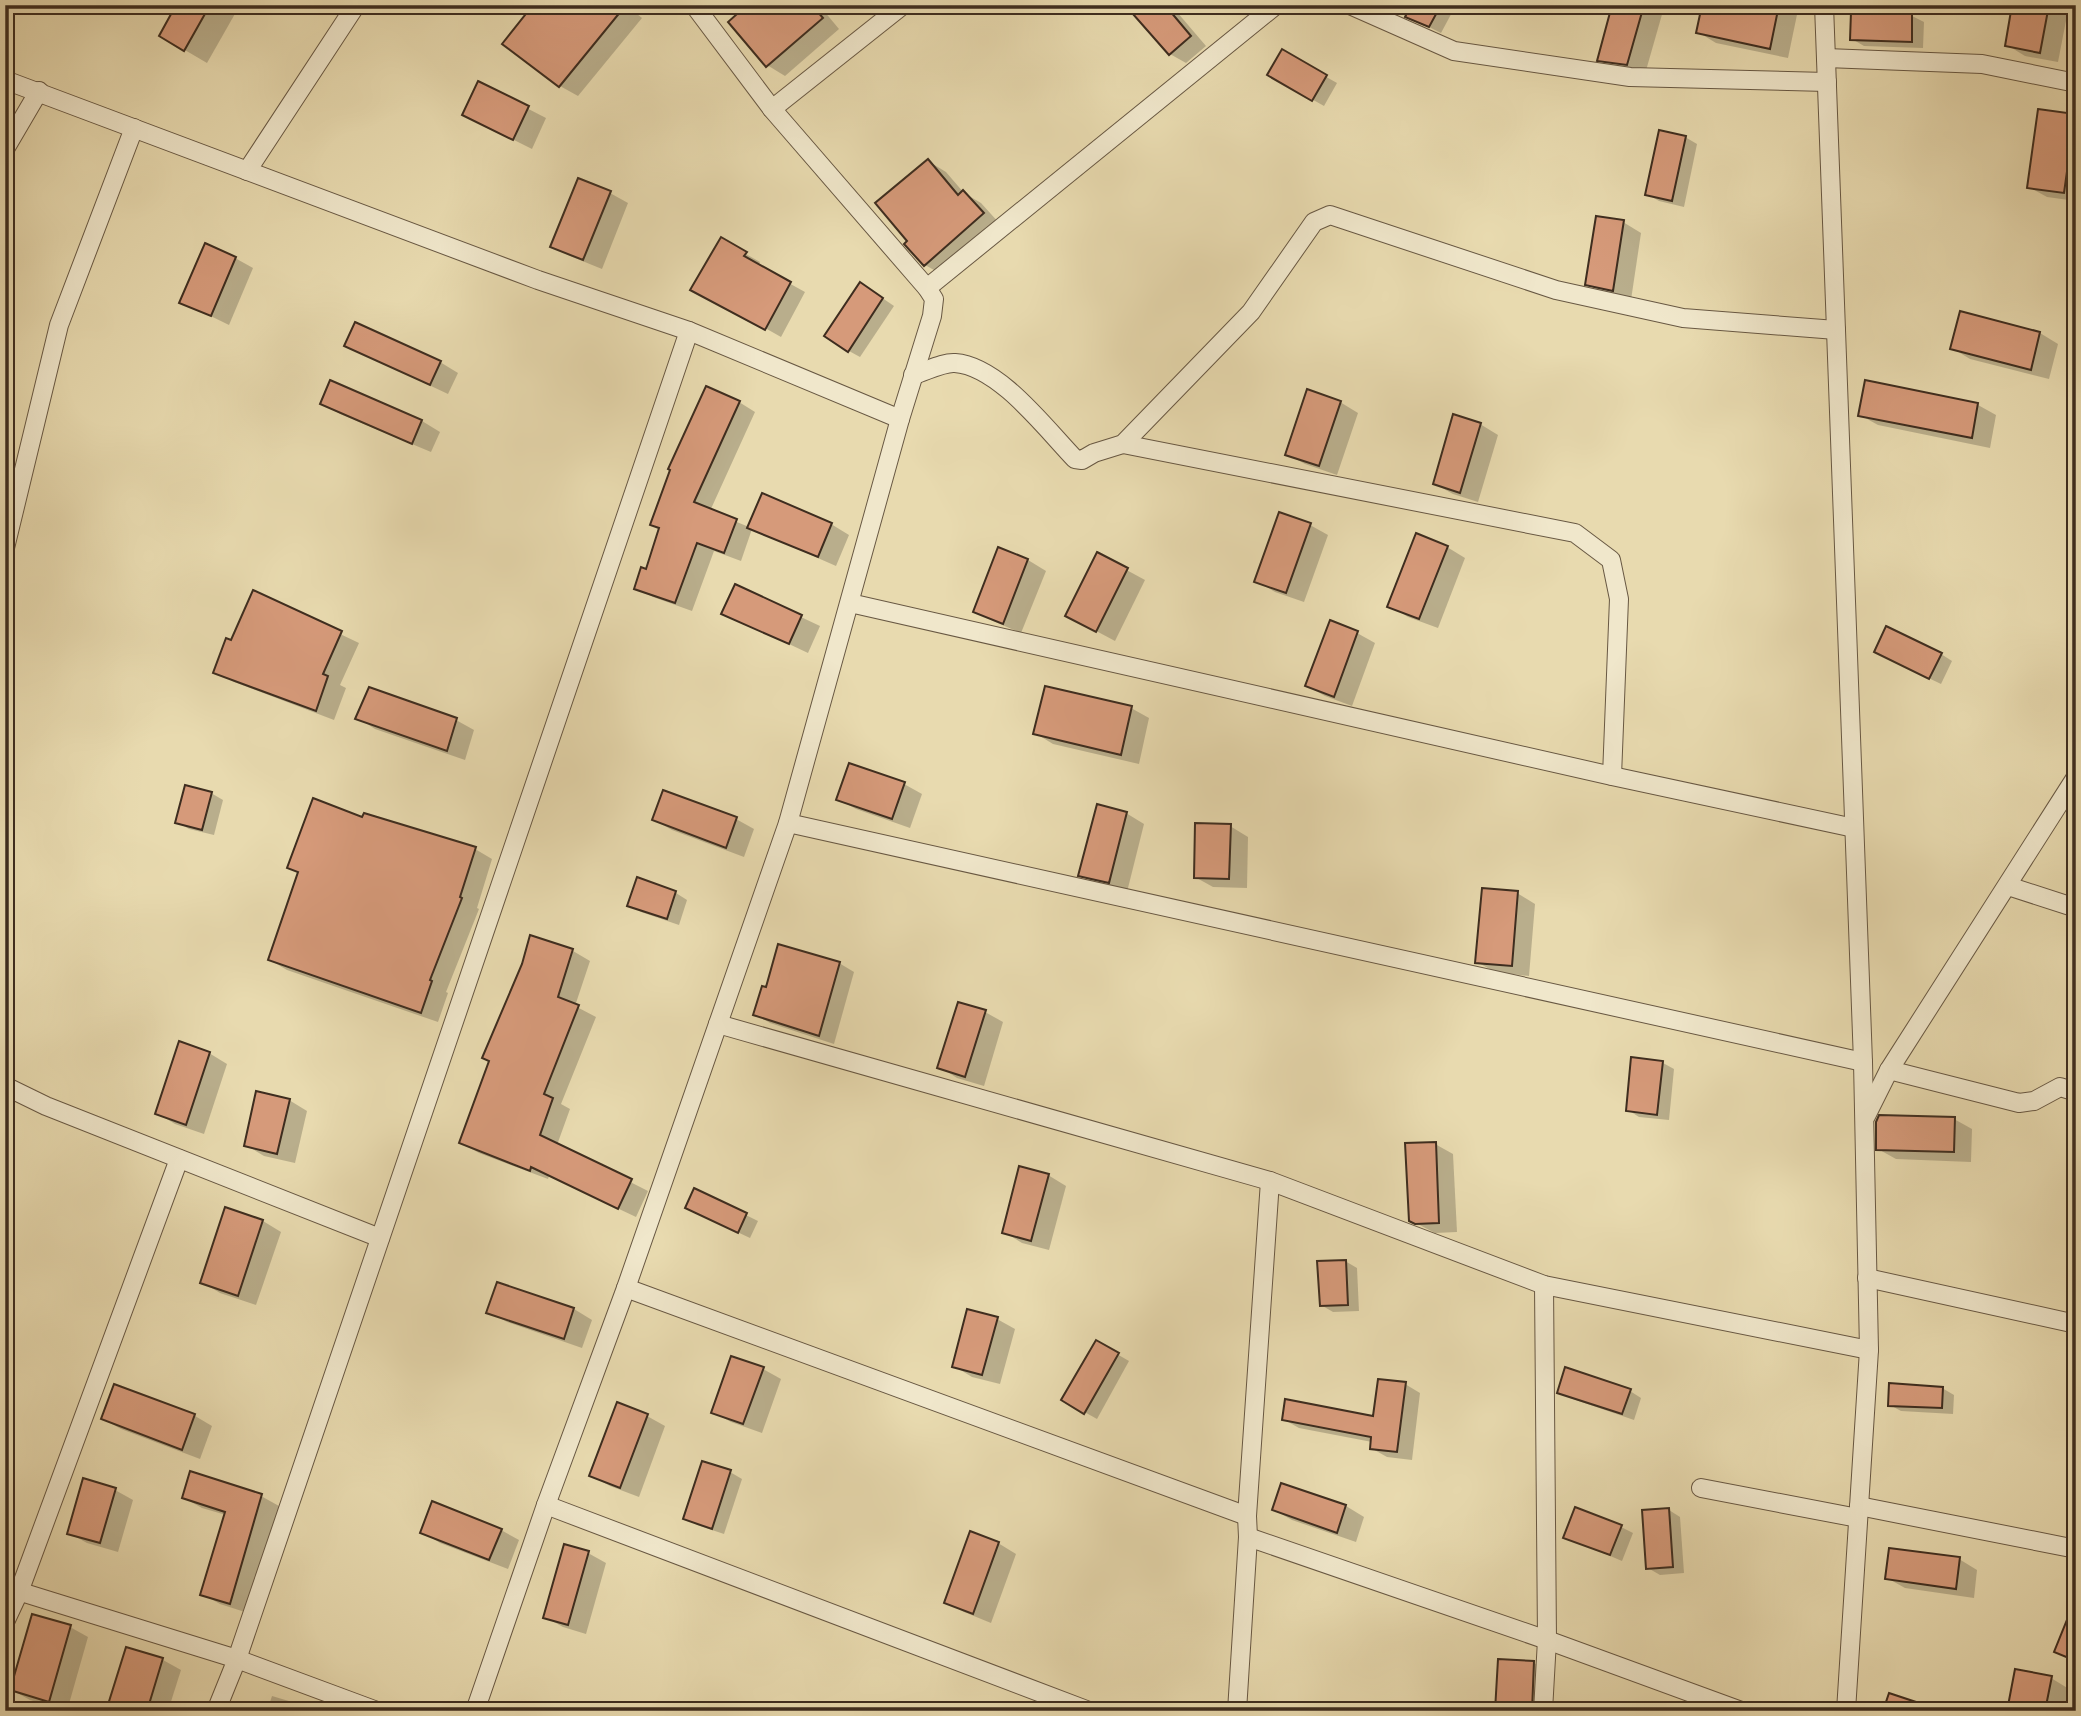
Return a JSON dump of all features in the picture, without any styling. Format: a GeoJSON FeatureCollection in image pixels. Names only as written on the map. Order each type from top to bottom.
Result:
{"type":"FeatureCollection","features":[{"type":"Feature","properties":{"kind":"street"},"geometry":{"type":"LineString","coordinates":[[247,171],[356,5]]}},
{"type":"Feature","properties":{"kind":"street"},"geometry":{"type":"LineString","coordinates":[[475,1711],[788,823],[900,419],[932,316],[934,299],[927,288],[772,109],[694,5]]}},
{"type":"Feature","properties":{"kind":"street"},"geometry":{"type":"LineString","coordinates":[[772,109],[903,5]]}},
{"type":"Feature","properties":{"kind":"street"},"geometry":{"type":"LineString","coordinates":[[927,288],[1276,5]]}},
{"type":"Feature","properties":{"kind":"street"},"geometry":{"type":"LineString","coordinates":[[1350,5],[1454,51],[1630,77],[1827,82]]}},
{"type":"Feature","properties":{"kind":"street"},"geometry":{"type":"LineString","coordinates":[[1824,5],[1863,1062],[1869,1350],[1846,1711]]}},
{"type":"Feature","properties":{"kind":"street"},"geometry":{"type":"LineString","coordinates":[[1826,58],[1982,64],[2076,83]]}},
{"type":"Feature","properties":{"kind":"street"},"geometry":{"type":"LineString","coordinates":[[5,80],[538,280],[689,331],[900,419]]}},
{"type":"Feature","properties":{"kind":"street"},"geometry":{"type":"LineString","coordinates":[[5,149],[39,92]]}},
{"type":"Feature","properties":{"kind":"street"},"geometry":{"type":"LineString","coordinates":[[5,548],[59,325],[134,128]]}},
{"type":"Feature","properties":{"kind":"street"},"geometry":{"type":"LineString","coordinates":[[1123,444],[1251,312],[1314,222],[1330,215],[1556,290],[1683,318],[1836,330]]}},
{"type":"Feature","properties":{"kind":"street"},"geometry":{"type":"LineString","coordinates":[[216,1711],[237,1659],[689,331]]}},
{"type":"Feature","properties":{"kind":"street"},"geometry":{"type":"LineString","coordinates":[[913,375],[953,363],[979,370],[1005,387],[1078,460],[1123,444],[1575,533],[1611,559],[1619,599],[1612,776]]}},
{"type":"Feature","properties":{"kind":"street"},"geometry":{"type":"LineString","coordinates":[[850,603],[1612,776],[1854,828]]}},
{"type":"Feature","properties":{"kind":"street"},"geometry":{"type":"LineString","coordinates":[[1864,1118],[1889,1070],[2076,777]]}},
{"type":"Feature","properties":{"kind":"street"},"geometry":{"type":"LineString","coordinates":[[788,823],[1863,1062]]}},
{"type":"Feature","properties":{"kind":"street"},"geometry":{"type":"LineString","coordinates":[[2008,886],[2076,908]]}},
{"type":"Feature","properties":{"kind":"street"},"geometry":{"type":"LineString","coordinates":[[718,1024],[1270,1181],[1544,1285],[1869,1350]]}},
{"type":"Feature","properties":{"kind":"street"},"geometry":{"type":"LineString","coordinates":[[1889,1070],[2020,1103],[2034,1101],[2060,1087],[2076,1091]]}},
{"type":"Feature","properties":{"kind":"street"},"geometry":{"type":"LineString","coordinates":[[5,1087],[380,1238]]}},
{"type":"Feature","properties":{"kind":"street"},"geometry":{"type":"LineString","coordinates":[[5,1622],[12,1589],[179,1159]]}},
{"type":"Feature","properties":{"kind":"street"},"geometry":{"type":"LineString","coordinates":[[1237,1711],[1247,1516],[1270,1181]]}},
{"type":"Feature","properties":{"kind":"street"},"geometry":{"type":"LineString","coordinates":[[1867,1278],[2076,1324]]}},
{"type":"Feature","properties":{"kind":"street"},"geometry":{"type":"LineString","coordinates":[[1543,1711],[1547,1640],[1544,1285]]}},
{"type":"Feature","properties":{"kind":"street"},"geometry":{"type":"LineString","coordinates":[[626,1288],[1247,1516]]}},
{"type":"Feature","properties":{"kind":"street"},"geometry":{"type":"LineString","coordinates":[[1701,1488],[2076,1549]]}},
{"type":"Feature","properties":{"kind":"street"},"geometry":{"type":"LineString","coordinates":[[546,1505],[1089,1711]]}},
{"type":"Feature","properties":{"kind":"street"},"geometry":{"type":"LineString","coordinates":[[1248,1537],[1547,1640],[1741,1711]]}},
{"type":"Feature","properties":{"kind":"street"},"geometry":{"type":"LineString","coordinates":[[12,1589],[237,1659],[377,1711]]}},
{"type":"Feature","properties":{"kind":"building"},"geometry":{"type":"Polygon","coordinates":[[[176,5],[210,5],[184,51],[159,36],[176,5]]]}},
{"type":"Feature","properties":{"kind":"building"},"geometry":{"type":"Polygon","coordinates":[[[533,5],[626,5],[559,87],[502,44],[533,5]]]}},
{"type":"Feature","properties":{"kind":"building"},"geometry":{"type":"Polygon","coordinates":[[[747,5],[812,5],[823,18],[766,67],[728,22],[747,5]]]}},
{"type":"Feature","properties":{"kind":"building"},"geometry":{"type":"Polygon","coordinates":[[[1125,5],[1165,5],[1191,36],[1169,55],[1125,5]]]}},
{"type":"Feature","properties":{"kind":"building"},"geometry":{"type":"Polygon","coordinates":[[[1411,5],[1441,5],[1429,27],[1405,17],[1411,5]]]}},
{"type":"Feature","properties":{"kind":"building"},"geometry":{"type":"Polygon","coordinates":[[[1612,5],[1644,5],[1627,65],[1597,61],[1612,5]]]}},
{"type":"Feature","properties":{"kind":"building"},"geometry":{"type":"Polygon","coordinates":[[[1702,5],[1779,5],[1770,49],[1696,33],[1702,5]]]}},
{"type":"Feature","properties":{"kind":"building"},"geometry":{"type":"Polygon","coordinates":[[[2012,5],[2049,5],[2040,53],[2005,46],[2012,5]]]}},
{"type":"Feature","properties":{"kind":"building"},"geometry":{"type":"Polygon","coordinates":[[[1851,12],[1912,14],[1912,42],[1850,40],[1851,12]]]}},
{"type":"Feature","properties":{"kind":"building"},"geometry":{"type":"Polygon","coordinates":[[[1282,49],[1327,75],[1312,101],[1267,75],[1282,49]]]}},
{"type":"Feature","properties":{"kind":"building"},"geometry":{"type":"Polygon","coordinates":[[[478,81],[529,106],[513,140],[462,115],[478,81]]]}},
{"type":"Feature","properties":{"kind":"building"},"geometry":{"type":"Polygon","coordinates":[[[2038,109],[2075,114],[2064,193],[2027,188],[2038,109]]]}},
{"type":"Feature","properties":{"kind":"building"},"geometry":{"type":"Polygon","coordinates":[[[1659,130],[1686,136],[1672,201],[1645,195],[1659,130]]]}},
{"type":"Feature","properties":{"kind":"building"},"geometry":{"type":"Polygon","coordinates":[[[928,159],[958,195],[963,190],[984,213],[924,266],[904,244],[907,241],[875,203],[928,159]]]}},
{"type":"Feature","properties":{"kind":"building"},"geometry":{"type":"Polygon","coordinates":[[[578,178],[611,191],[583,260],[550,247],[578,178]]]}},
{"type":"Feature","properties":{"kind":"building"},"geometry":{"type":"Polygon","coordinates":[[[1596,216],[1624,220],[1613,291],[1585,285],[1596,216]]]}},
{"type":"Feature","properties":{"kind":"building"},"geometry":{"type":"Polygon","coordinates":[[[721,237],[747,252],[744,256],[791,282],[765,330],[690,290],[721,237]]]}},
{"type":"Feature","properties":{"kind":"building"},"geometry":{"type":"Polygon","coordinates":[[[205,243],[236,257],[211,316],[179,303],[205,243]]]}},
{"type":"Feature","properties":{"kind":"building"},"geometry":{"type":"Polygon","coordinates":[[[860,282],[883,298],[848,352],[824,336],[860,282]]]}},
{"type":"Feature","properties":{"kind":"building"},"geometry":{"type":"Polygon","coordinates":[[[1960,311],[2040,332],[2031,370],[1950,349],[1960,311]]]}},
{"type":"Feature","properties":{"kind":"building"},"geometry":{"type":"Polygon","coordinates":[[[355,322],[441,361],[430,385],[344,346],[355,322]]]}},
{"type":"Feature","properties":{"kind":"building"},"geometry":{"type":"Polygon","coordinates":[[[330,380],[422,420],[412,444],[320,404],[330,380]]]}},
{"type":"Feature","properties":{"kind":"building"},"geometry":{"type":"Polygon","coordinates":[[[1865,380],[1978,403],[1972,438],[1858,416],[1865,380]]]}},
{"type":"Feature","properties":{"kind":"building"},"geometry":{"type":"Polygon","coordinates":[[[706,386],[740,401],[694,502],[737,519],[724,553],[697,543],[675,603],[634,589],[641,567],[646,569],[659,528],[650,525],[670,470],[668,469],[706,386]]]}},
{"type":"Feature","properties":{"kind":"building"},"geometry":{"type":"Polygon","coordinates":[[[1307,389],[1341,401],[1319,466],[1285,455],[1307,389]]]}},
{"type":"Feature","properties":{"kind":"building"},"geometry":{"type":"Polygon","coordinates":[[[1453,414],[1481,423],[1460,493],[1433,484],[1453,414]]]}},
{"type":"Feature","properties":{"kind":"building"},"geometry":{"type":"Polygon","coordinates":[[[762,493],[832,523],[818,557],[747,528],[762,493]]]}},
{"type":"Feature","properties":{"kind":"building"},"geometry":{"type":"Polygon","coordinates":[[[1279,512],[1311,523],[1286,593],[1254,582],[1279,512]]]}},
{"type":"Feature","properties":{"kind":"building"},"geometry":{"type":"Polygon","coordinates":[[[1416,533],[1448,546],[1419,619],[1387,607],[1416,533]]]}},
{"type":"Feature","properties":{"kind":"building"},"geometry":{"type":"Polygon","coordinates":[[[998,547],[1028,559],[1003,624],[973,612],[998,547]]]}},
{"type":"Feature","properties":{"kind":"building"},"geometry":{"type":"Polygon","coordinates":[[[1097,552],[1128,568],[1096,632],[1065,616],[1097,552]]]}},
{"type":"Feature","properties":{"kind":"building"},"geometry":{"type":"Polygon","coordinates":[[[735,584],[802,615],[789,644],[721,614],[735,584]]]}},
{"type":"Feature","properties":{"kind":"building"},"geometry":{"type":"Polygon","coordinates":[[[253,590],[342,631],[323,674],[328,676],[316,711],[213,673],[226,638],[231,640],[253,590]]]}},
{"type":"Feature","properties":{"kind":"building"},"geometry":{"type":"Polygon","coordinates":[[[1330,620],[1358,631],[1334,697],[1305,686],[1330,620]]]}},
{"type":"Feature","properties":{"kind":"building"},"geometry":{"type":"Polygon","coordinates":[[[1886,626],[1942,653],[1929,679],[1874,652],[1886,626]]]}},
{"type":"Feature","properties":{"kind":"building"},"geometry":{"type":"Polygon","coordinates":[[[1045,686],[1132,706],[1121,755],[1033,734],[1045,686]]]}},
{"type":"Feature","properties":{"kind":"building"},"geometry":{"type":"Polygon","coordinates":[[[369,687],[457,718],[447,751],[355,719],[369,687]]]}},
{"type":"Feature","properties":{"kind":"building"},"geometry":{"type":"Polygon","coordinates":[[[849,763],[905,782],[892,819],[836,800],[849,763]]]}},
{"type":"Feature","properties":{"kind":"building"},"geometry":{"type":"Polygon","coordinates":[[[185,785],[212,792],[202,830],[175,823],[185,785]]]}},
{"type":"Feature","properties":{"kind":"building"},"geometry":{"type":"Polygon","coordinates":[[[663,790],[737,817],[726,848],[652,820],[663,790]]]}},
{"type":"Feature","properties":{"kind":"building"},"geometry":{"type":"Polygon","coordinates":[[[313,798],[362,817],[364,813],[476,847],[460,897],[462,898],[430,980],[432,981],[421,1013],[268,960],[298,872],[287,868],[313,798]]]}},
{"type":"Feature","properties":{"kind":"building"},"geometry":{"type":"Polygon","coordinates":[[[1097,804],[1127,812],[1109,883],[1078,876],[1097,804]]]}},
{"type":"Feature","properties":{"kind":"building"},"geometry":{"type":"Polygon","coordinates":[[[1195,823],[1231,824],[1229,879],[1194,878],[1195,823]]]}},
{"type":"Feature","properties":{"kind":"building"},"geometry":{"type":"Polygon","coordinates":[[[637,877],[676,891],[667,919],[627,906],[637,877]]]}},
{"type":"Feature","properties":{"kind":"building"},"geometry":{"type":"Polygon","coordinates":[[[1482,888],[1518,891],[1512,966],[1475,963],[1482,888]]]}},
{"type":"Feature","properties":{"kind":"building"},"geometry":{"type":"Polygon","coordinates":[[[530,935],[573,949],[558,997],[579,1005],[544,1094],[553,1098],[540,1135],[632,1179],[618,1209],[531,1167],[530,1171],[459,1143],[489,1061],[482,1058],[522,964],[530,935]]]}},
{"type":"Feature","properties":{"kind":"building"},"geometry":{"type":"Polygon","coordinates":[[[778,944],[840,962],[819,1036],[753,1015],[762,986],[766,987],[778,944]]]}},
{"type":"Feature","properties":{"kind":"building"},"geometry":{"type":"Polygon","coordinates":[[[958,1002],[986,1010],[965,1077],[937,1068],[958,1002]]]}},
{"type":"Feature","properties":{"kind":"building"},"geometry":{"type":"Polygon","coordinates":[[[179,1041],[210,1052],[186,1125],[155,1114],[179,1041]]]}},
{"type":"Feature","properties":{"kind":"building"},"geometry":{"type":"Polygon","coordinates":[[[1631,1057],[1663,1061],[1657,1115],[1626,1111],[1631,1057]]]}},
{"type":"Feature","properties":{"kind":"building"},"geometry":{"type":"Polygon","coordinates":[[[256,1091],[290,1099],[277,1154],[244,1146],[256,1091]]]}},
{"type":"Feature","properties":{"kind":"building"},"geometry":{"type":"Polygon","coordinates":[[[1879,1115],[1955,1117],[1954,1152],[1876,1150],[1876,1122],[1879,1115]]]}},
{"type":"Feature","properties":{"kind":"building"},"geometry":{"type":"Polygon","coordinates":[[[1436,1142],[1439,1223],[1415,1224],[1409,1221],[1405,1143],[1436,1142]]]}},
{"type":"Feature","properties":{"kind":"building"},"geometry":{"type":"Polygon","coordinates":[[[1019,1166],[1049,1174],[1031,1241],[1002,1233],[1019,1166]]]}},
{"type":"Feature","properties":{"kind":"building"},"geometry":{"type":"Polygon","coordinates":[[[694,1188],[747,1213],[738,1233],[685,1208],[694,1188]]]}},
{"type":"Feature","properties":{"kind":"building"},"geometry":{"type":"Polygon","coordinates":[[[225,1207],[263,1220],[238,1296],[200,1283],[225,1207]]]}},
{"type":"Feature","properties":{"kind":"building"},"geometry":{"type":"Polygon","coordinates":[[[1346,1260],[1348,1305],[1320,1306],[1317,1261],[1346,1260]]]}},
{"type":"Feature","properties":{"kind":"building"},"geometry":{"type":"Polygon","coordinates":[[[497,1282],[574,1308],[564,1339],[486,1313],[497,1282]]]}},
{"type":"Feature","properties":{"kind":"building"},"geometry":{"type":"Polygon","coordinates":[[[967,1309],[998,1317],[982,1375],[952,1367],[967,1309]]]}},
{"type":"Feature","properties":{"kind":"building"},"geometry":{"type":"Polygon","coordinates":[[[1096,1340],[1119,1353],[1084,1414],[1061,1400],[1096,1340]]]}},
{"type":"Feature","properties":{"kind":"building"},"geometry":{"type":"Polygon","coordinates":[[[731,1356],[764,1367],[743,1424],[711,1413],[731,1356]]]}},
{"type":"Feature","properties":{"kind":"building"},"geometry":{"type":"Polygon","coordinates":[[[1565,1367],[1631,1389],[1622,1414],[1557,1393],[1565,1367]]]}},
{"type":"Feature","properties":{"kind":"building"},"geometry":{"type":"Polygon","coordinates":[[[1378,1379],[1406,1382],[1397,1452],[1370,1449],[1371,1437],[1282,1420],[1285,1399],[1373,1416],[1378,1379]]]}},
{"type":"Feature","properties":{"kind":"building"},"geometry":{"type":"Polygon","coordinates":[[[1889,1383],[1943,1387],[1942,1408],[1888,1406],[1889,1383]]]}},
{"type":"Feature","properties":{"kind":"building"},"geometry":{"type":"Polygon","coordinates":[[[114,1384],[195,1414],[182,1450],[101,1419],[114,1384]]]}},
{"type":"Feature","properties":{"kind":"building"},"geometry":{"type":"Polygon","coordinates":[[[617,1402],[648,1414],[620,1488],[589,1476],[617,1402]]]}},
{"type":"Feature","properties":{"kind":"building"},"geometry":{"type":"Polygon","coordinates":[[[702,1461],[731,1470],[712,1529],[683,1519],[702,1461]]]}},
{"type":"Feature","properties":{"kind":"building"},"geometry":{"type":"Polygon","coordinates":[[[190,1471],[262,1494],[230,1604],[200,1595],[225,1512],[182,1498],[190,1471]]]}},
{"type":"Feature","properties":{"kind":"building"},"geometry":{"type":"Polygon","coordinates":[[[83,1478],[116,1488],[100,1543],[67,1534],[83,1478]]]}},
{"type":"Feature","properties":{"kind":"building"},"geometry":{"type":"Polygon","coordinates":[[[1281,1483],[1346,1505],[1337,1533],[1272,1510],[1281,1483]]]}},
{"type":"Feature","properties":{"kind":"building"},"geometry":{"type":"Polygon","coordinates":[[[432,1501],[502,1529],[489,1560],[420,1533],[432,1501]]]}},
{"type":"Feature","properties":{"kind":"building"},"geometry":{"type":"Polygon","coordinates":[[[1575,1507],[1622,1525],[1610,1555],[1563,1538],[1575,1507]]]}},
{"type":"Feature","properties":{"kind":"building"},"geometry":{"type":"Polygon","coordinates":[[[1669,1508],[1673,1567],[1646,1569],[1642,1510],[1669,1508]]]}},
{"type":"Feature","properties":{"kind":"building"},"geometry":{"type":"Polygon","coordinates":[[[970,1531],[999,1542],[973,1614],[944,1603],[970,1531]]]}},
{"type":"Feature","properties":{"kind":"building"},"geometry":{"type":"Polygon","coordinates":[[[564,1544],[589,1551],[568,1625],[543,1618],[564,1544]]]}},
{"type":"Feature","properties":{"kind":"building"},"geometry":{"type":"Polygon","coordinates":[[[1889,1548],[1960,1557],[1956,1589],[1885,1579],[1889,1548]]]}},
{"type":"Feature","properties":{"kind":"building"},"geometry":{"type":"Polygon","coordinates":[[[2076,1600],[2076,1661],[2054,1652],[2076,1600]]]}},
{"type":"Feature","properties":{"kind":"building"},"geometry":{"type":"Polygon","coordinates":[[[32,1614],[71,1625],[49,1702],[10,1690],[32,1614]]]}},
{"type":"Feature","properties":{"kind":"building"},"geometry":{"type":"Polygon","coordinates":[[[126,1647],[163,1658],[147,1711],[106,1711],[126,1647]]]}},
{"type":"Feature","properties":{"kind":"building"},"geometry":{"type":"Polygon","coordinates":[[[1498,1659],[1534,1661],[1532,1711],[1495,1711],[1498,1659]]]}},
{"type":"Feature","properties":{"kind":"building"},"geometry":{"type":"Polygon","coordinates":[[[2015,1669],[2052,1676],[2045,1711],[2007,1711],[2015,1669]]]}},
{"type":"Feature","properties":{"kind":"building"},"geometry":{"type":"Polygon","coordinates":[[[1889,1693],[1934,1708],[1933,1711],[1883,1711],[1889,1693]]]}}]}
